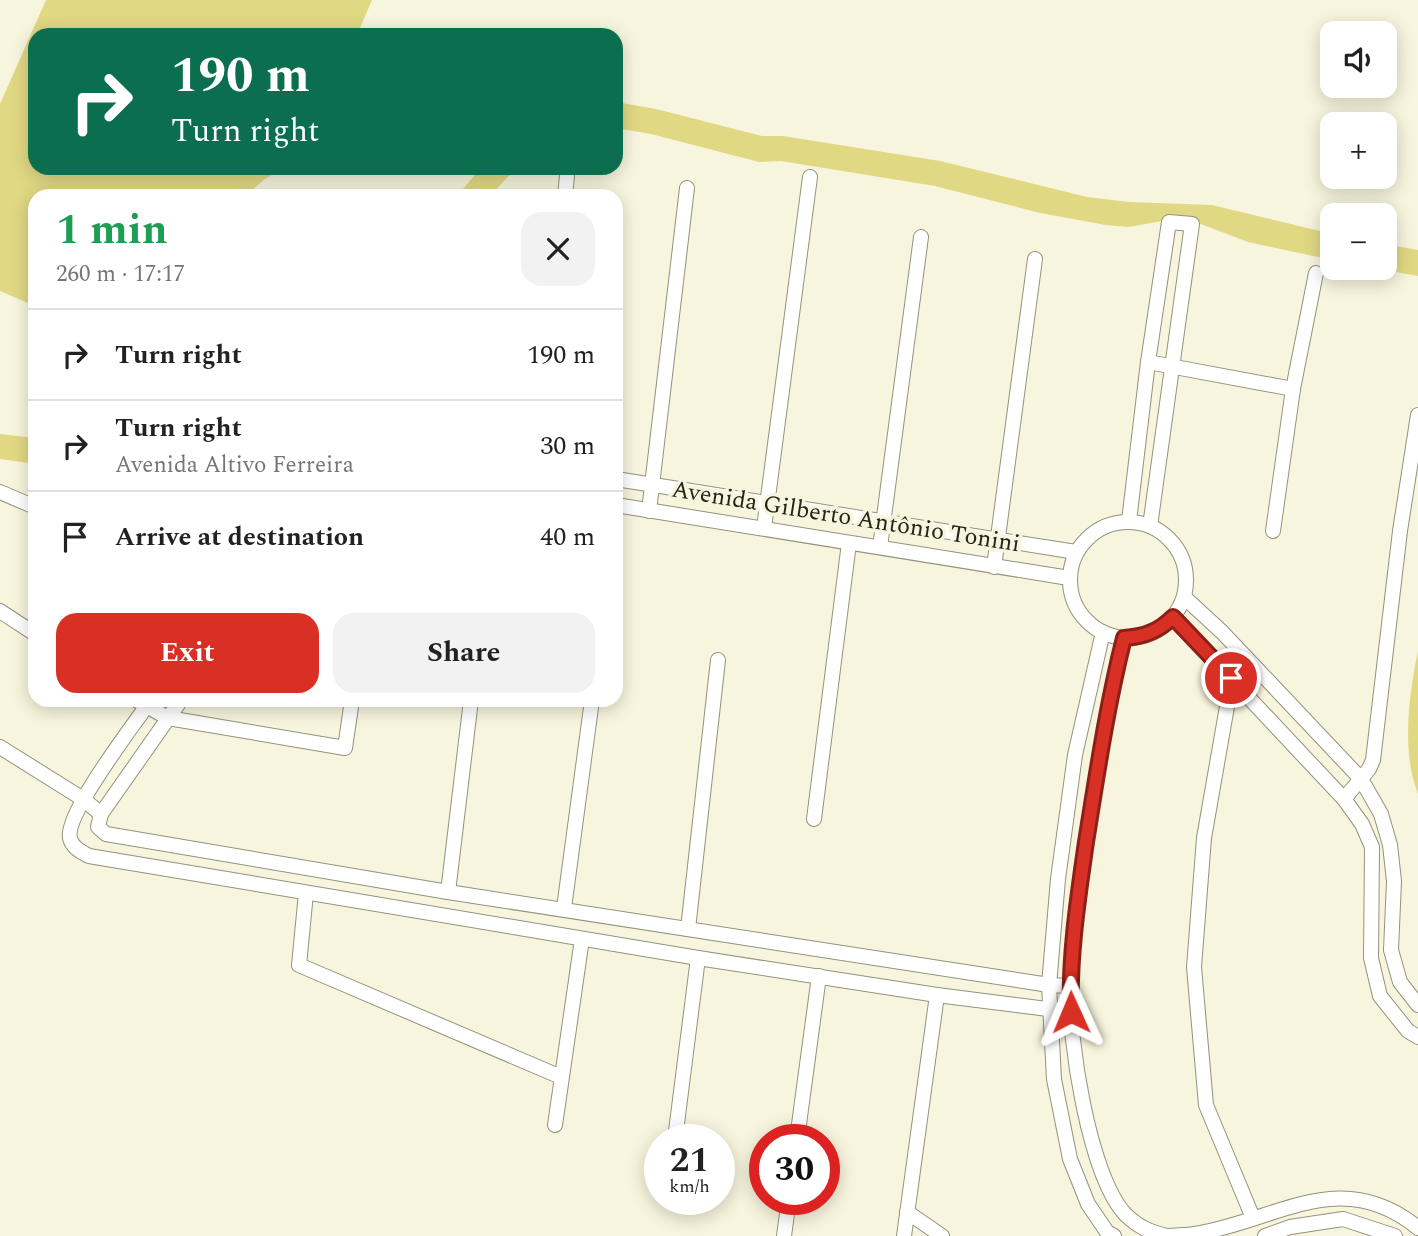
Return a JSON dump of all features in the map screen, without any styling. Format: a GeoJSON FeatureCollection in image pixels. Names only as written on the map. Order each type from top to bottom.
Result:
{"type":"FeatureCollection","features":[{"type":"Feature","properties":{"kind":"street"},"geometry":{"type":"LineString","coordinates":[[566,189],[567,176]]}},
{"type":"Feature","properties":{"kind":"street"},"geometry":{"type":"LineString","coordinates":[[764,528],[810,177]]}},
{"type":"Feature","properties":{"kind":"street"},"geometry":{"type":"LineString","coordinates":[[649,511],[687,188]]}},
{"type":"Feature","properties":{"kind":"street"},"geometry":{"type":"LineString","coordinates":[[1129,521],[1148,362],[1170,222],[1192,224],[1150,526]]}},
{"type":"Feature","properties":{"kind":"street"},"geometry":{"type":"LineString","coordinates":[[880,547],[921,237]]}},
{"type":"Feature","properties":{"kind":"street"},"geometry":{"type":"LineString","coordinates":[[994,567],[1035,259]]}},
{"type":"Feature","properties":{"kind":"street"},"geometry":{"type":"LineString","coordinates":[[1273,531],[1293,388],[1316,273]]}},
{"type":"Feature","properties":{"kind":"street"},"geometry":{"type":"LineString","coordinates":[[1148,362],[1293,388]]}},
{"type":"Feature","properties":{"kind":"street"},"geometry":{"type":"LineString","coordinates":[[1345,799],[1373,760],[1400,531],[1418,415]]}},
{"type":"Feature","properties":{"kind":"street","name":"Avenida Gilberto Antônio Tonini"},"geometry":{"type":"LineString","coordinates":[[623,480],[1076,552]]}},
{"type":"Feature","properties":{"kind":"street"},"geometry":{"type":"LineString","coordinates":[[0,492],[28,504]]}},
{"type":"Feature","properties":{"kind":"street","name":"Avenida Gilberto Antônio Tonini"},"geometry":{"type":"LineString","coordinates":[[623,506],[1069,578]]}},
{"type":"Feature","properties":{"kind":"street"},"geometry":{"type":"LineString","coordinates":[[1129,521],[1150,526],[1168,537],[1181,555],[1186,576],[1184,597],[1173,617],[1146,635],[1124,638],[1103,632],[1079,612],[1071,593],[1069,578],[1076,552],[1089,536],[1118,522],[1129,521]]}},
{"type":"Feature","properties":{"kind":"street"},"geometry":{"type":"LineString","coordinates":[[814,819],[849,543]]}},
{"type":"Feature","properties":{"kind":"street"},"geometry":{"type":"LineString","coordinates":[[1184,597],[1222,632],[1361,779],[1381,814],[1390,845],[1394,881],[1391,950],[1400,982],[1418,1005]]}},
{"type":"Feature","properties":{"kind":"street"},"geometry":{"type":"LineString","coordinates":[[0,611],[28,629]]}},
{"type":"Feature","properties":{"kind":"street"},"geometry":{"type":"LineString","coordinates":[[1173,617],[1345,799],[1362,824],[1372,847],[1371,958],[1380,996],[1408,1031],[1418,1037]]}},
{"type":"Feature","properties":{"kind":"street"},"geometry":{"type":"LineString","coordinates":[[1103,632],[1075,755],[1058,879],[1049,1010],[1054,1079],[1070,1159],[1088,1204],[1107,1232],[1114,1236]]}},
{"type":"Feature","properties":{"kind":"street"},"geometry":{"type":"LineString","coordinates":[[1124,638],[1097,768],[1080,886],[1070,986],[1079,1084],[1094,1151],[1110,1189],[1124,1213],[1142,1233],[1167,1236],[1201,1233],[1284,1207],[1332,1197],[1367,1201],[1406,1218],[1418,1228]]}},
{"type":"Feature","properties":{"kind":"street"},"geometry":{"type":"LineString","coordinates":[[688,929],[718,660]]}},
{"type":"Feature","properties":{"kind":"street"},"geometry":{"type":"LineString","coordinates":[[1231,678],[1204,838],[1194,967],[1206,1105],[1252,1218]]}},
{"type":"Feature","properties":{"kind":"street"},"geometry":{"type":"LineString","coordinates":[[142,707],[70,824],[70,838],[74,847],[89,856],[698,958],[937,995],[1071,1012]]}},
{"type":"Feature","properties":{"kind":"street"},"geometry":{"type":"LineString","coordinates":[[152,707],[168,718],[345,748],[351,707]]}},
{"type":"Feature","properties":{"kind":"street"},"geometry":{"type":"LineString","coordinates":[[99,820],[176,707]]}},
{"type":"Feature","properties":{"kind":"street"},"geometry":{"type":"LineString","coordinates":[[448,891],[470,707]]}},
{"type":"Feature","properties":{"kind":"street"},"geometry":{"type":"LineString","coordinates":[[565,908],[591,707]]}},
{"type":"Feature","properties":{"kind":"street"},"geometry":{"type":"LineString","coordinates":[[0,747],[83,799],[106,834],[688,929],[1049,985],[1070,986]]}},
{"type":"Feature","properties":{"kind":"street"},"geometry":{"type":"LineString","coordinates":[[306,893],[299,965],[561,1077]]}},
{"type":"Feature","properties":{"kind":"street"},"geometry":{"type":"LineString","coordinates":[[555,1125],[582,939]]}},
{"type":"Feature","properties":{"kind":"street"},"geometry":{"type":"LineString","coordinates":[[677,1124],[698,958]]}},
{"type":"Feature","properties":{"kind":"street"},"geometry":{"type":"LineString","coordinates":[[799,1124],[819,976]]}},
{"type":"Feature","properties":{"kind":"street"},"geometry":{"type":"LineString","coordinates":[[904,1236],[937,995]]}},
{"type":"Feature","properties":{"kind":"street"},"geometry":{"type":"LineString","coordinates":[[907,1212],[942,1236]]}},
{"type":"Feature","properties":{"kind":"street"},"geometry":{"type":"LineString","coordinates":[[783,1236],[786,1215]]}},
{"type":"Feature","properties":{"kind":"street"},"geometry":{"type":"LineString","coordinates":[[1265,1236],[1290,1227],[1343,1219],[1395,1236]]}},
{"type":"Feature","properties":{"kind":"shaded area"},"geometry":{"type":"Polygon","coordinates":[[[46,0],[372,0],[360,28],[34,28],[46,0]]]}},
{"type":"Feature","properties":{"kind":"shaded area"},"geometry":{"type":"Polygon","coordinates":[[[28,41],[28,175],[272,175],[253,189],[28,189],[28,303],[0,291],[0,104],[28,41]]]}},
{"type":"Feature","properties":{"kind":"shaded area"},"geometry":{"type":"Polygon","coordinates":[[[623,103],[762,136],[783,136],[940,161],[1087,197],[1129,202],[1212,205],[1320,231],[1320,257],[1248,242],[1193,221],[1168,220],[1128,227],[1106,225],[1040,213],[935,186],[781,161],[759,162],[623,129],[623,103]]]}},
{"type":"Feature","properties":{"kind":"shaded area"},"geometry":{"type":"Polygon","coordinates":[[[475,175],[510,175],[496,189],[463,189],[475,175]]]}},
{"type":"Feature","properties":{"kind":"shaded area"},"geometry":{"type":"Polygon","coordinates":[[[1397,246],[1418,250],[1418,276],[1397,272],[1397,246]]]}},
{"type":"Feature","properties":{"kind":"shaded area"},"geometry":{"type":"Polygon","coordinates":[[[0,434],[28,437],[28,463],[0,459],[0,434]]]}},
{"type":"Feature","properties":{"kind":"shaded area"},"geometry":{"type":"Polygon","coordinates":[[[1418,651],[1418,794],[1410,760],[1408,723],[1418,651]]]}},
{"type":"Feature","properties":{"kind":"route"},"geometry":{"type":"LineString","coordinates":[[1071,1012],[1070,986],[1080,886],[1097,768],[1124,638],[1156,631],[1173,617],[1231,678]]}}]}
